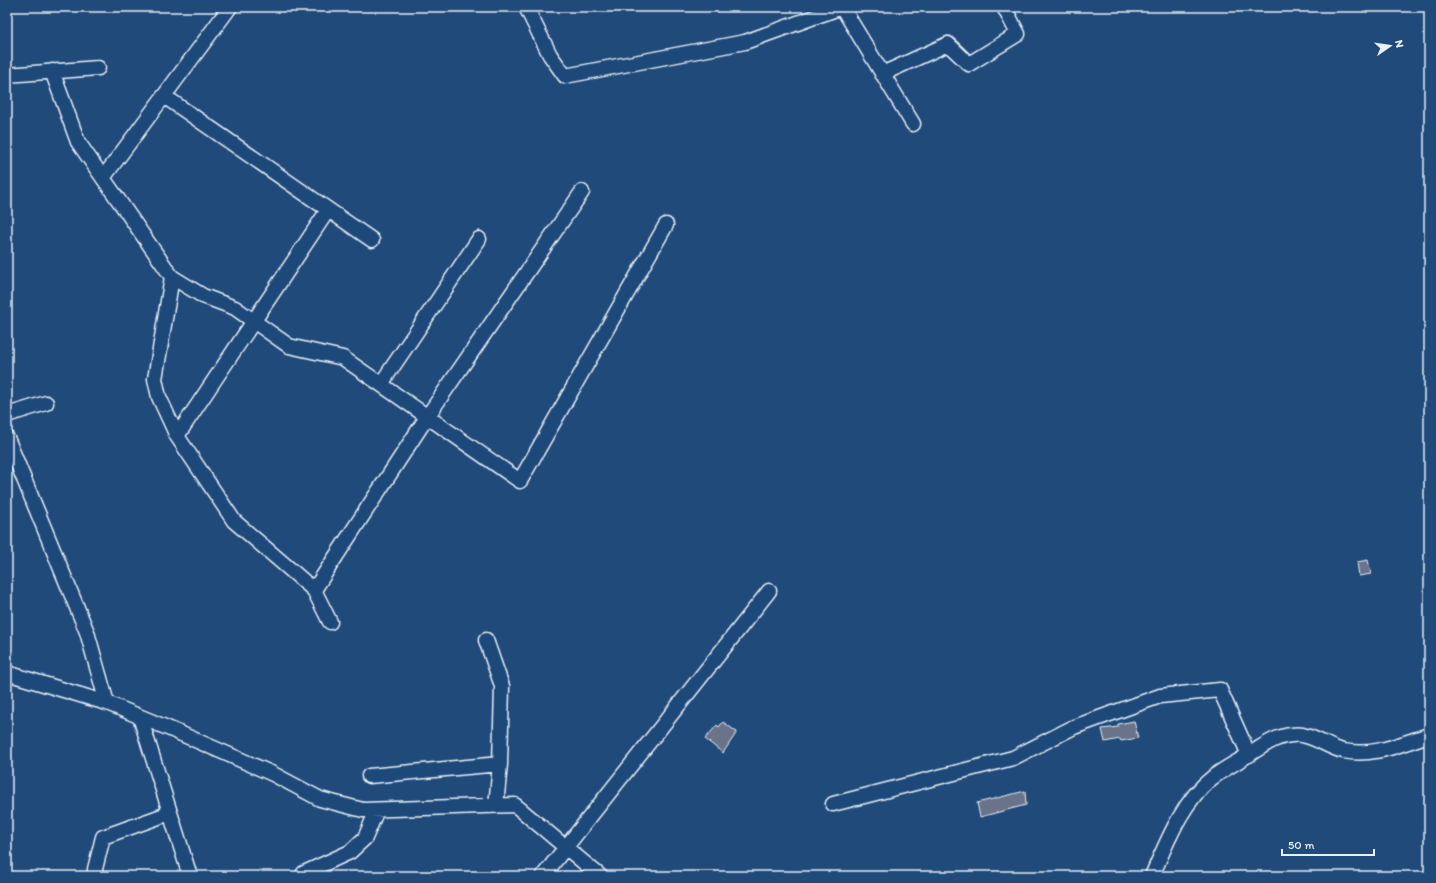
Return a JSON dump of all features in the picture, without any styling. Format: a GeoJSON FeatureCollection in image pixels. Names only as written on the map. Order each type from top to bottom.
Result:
{"type":"FeatureCollection","features":[{"type":"Feature","properties":{"kind":"street"},"geometry":{"type":"LineString","coordinates":[[103,178],[230,7]]}},
{"type":"Feature","properties":{"kind":"street"},"geometry":{"type":"LineString","coordinates":[[526,7],[550,55],[565,76],[745,42],[842,7],[913,124]]}},
{"type":"Feature","properties":{"kind":"street"},"geometry":{"type":"LineString","coordinates":[[882,74],[948,44],[969,64],[1018,34],[1004,7]]}},
{"type":"Feature","properties":{"kind":"street"},"geometry":{"type":"LineString","coordinates":[[7,74],[98,68]]}},
{"type":"Feature","properties":{"kind":"street"},"geometry":{"type":"LineString","coordinates":[[52,71],[78,142],[172,277],[203,296],[235,308],[290,346],[343,358],[520,482],[666,225]]}},
{"type":"Feature","properties":{"kind":"street"},"geometry":{"type":"LineString","coordinates":[[164,96],[372,240]]}},
{"type":"Feature","properties":{"kind":"street"},"geometry":{"type":"LineString","coordinates":[[314,590],[427,417],[582,192]]}},
{"type":"Feature","properties":{"kind":"street"},"geometry":{"type":"LineString","coordinates":[[178,436],[328,210]]}},
{"type":"Feature","properties":{"kind":"street"},"geometry":{"type":"LineString","coordinates":[[381,384],[479,239]]}},
{"type":"Feature","properties":{"kind":"street"},"geometry":{"type":"LineString","coordinates":[[172,277],[155,379],[159,397],[178,436],[234,520],[314,590],[330,622]]}},
{"type":"Feature","properties":{"kind":"street"},"geometry":{"type":"LineString","coordinates":[[7,415],[46,403]]}},
{"type":"Feature","properties":{"kind":"street"},"geometry":{"type":"LineString","coordinates":[[7,438],[87,632],[107,703]]}},
{"type":"Feature","properties":{"kind":"street"},"geometry":{"type":"LineString","coordinates":[[543,876],[769,591]]}},
{"type":"Feature","properties":{"kind":"street"},"geometry":{"type":"LineString","coordinates":[[486,640],[502,686],[500,764],[496,806]]}},
{"type":"Feature","properties":{"kind":"street"},"geometry":{"type":"LineString","coordinates":[[7,673],[107,703],[273,774],[320,799],[363,810],[515,805],[600,876]]}},
{"type":"Feature","properties":{"kind":"street"},"geometry":{"type":"LineString","coordinates":[[833,804],[1013,758],[1074,727],[1160,696],[1220,690],[1249,755]]}},
{"type":"Feature","properties":{"kind":"street"},"geometry":{"type":"LineString","coordinates":[[140,718],[190,876]]}},
{"type":"Feature","properties":{"kind":"street"},"geometry":{"type":"LineString","coordinates":[[1152,876],[1166,843],[1190,802],[1211,778],[1274,739],[1292,734],[1306,736],[1342,751],[1364,753],[1388,750],[1429,735]]}},
{"type":"Feature","properties":{"kind":"street"},"geometry":{"type":"LineString","coordinates":[[369,776],[500,764]]}},
{"type":"Feature","properties":{"kind":"street"},"geometry":{"type":"LineString","coordinates":[[302,876],[304,873],[350,852],[365,838],[377,810]]}},
{"type":"Feature","properties":{"kind":"street"},"geometry":{"type":"LineString","coordinates":[[95,876],[95,869],[103,837],[170,813]]}},
{"type":"Feature","properties":{"kind":"building"},"geometry":{"type":"Polygon","coordinates":[[[1368,560],[1371,574],[1359,576],[1357,562],[1368,560]]]}},
{"type":"Feature","properties":{"kind":"building"},"geometry":{"type":"Polygon","coordinates":[[[1134,721],[1138,738],[1105,742],[1102,729],[1118,727],[1118,724],[1134,721]]]}},
{"type":"Feature","properties":{"kind":"building"},"geometry":{"type":"Polygon","coordinates":[[[723,722],[737,732],[723,753],[705,739],[717,725],[719,727],[723,722]]]}},
{"type":"Feature","properties":{"kind":"building"},"geometry":{"type":"Polygon","coordinates":[[[1025,791],[1026,805],[980,817],[977,803],[1025,791]]]}}]}
